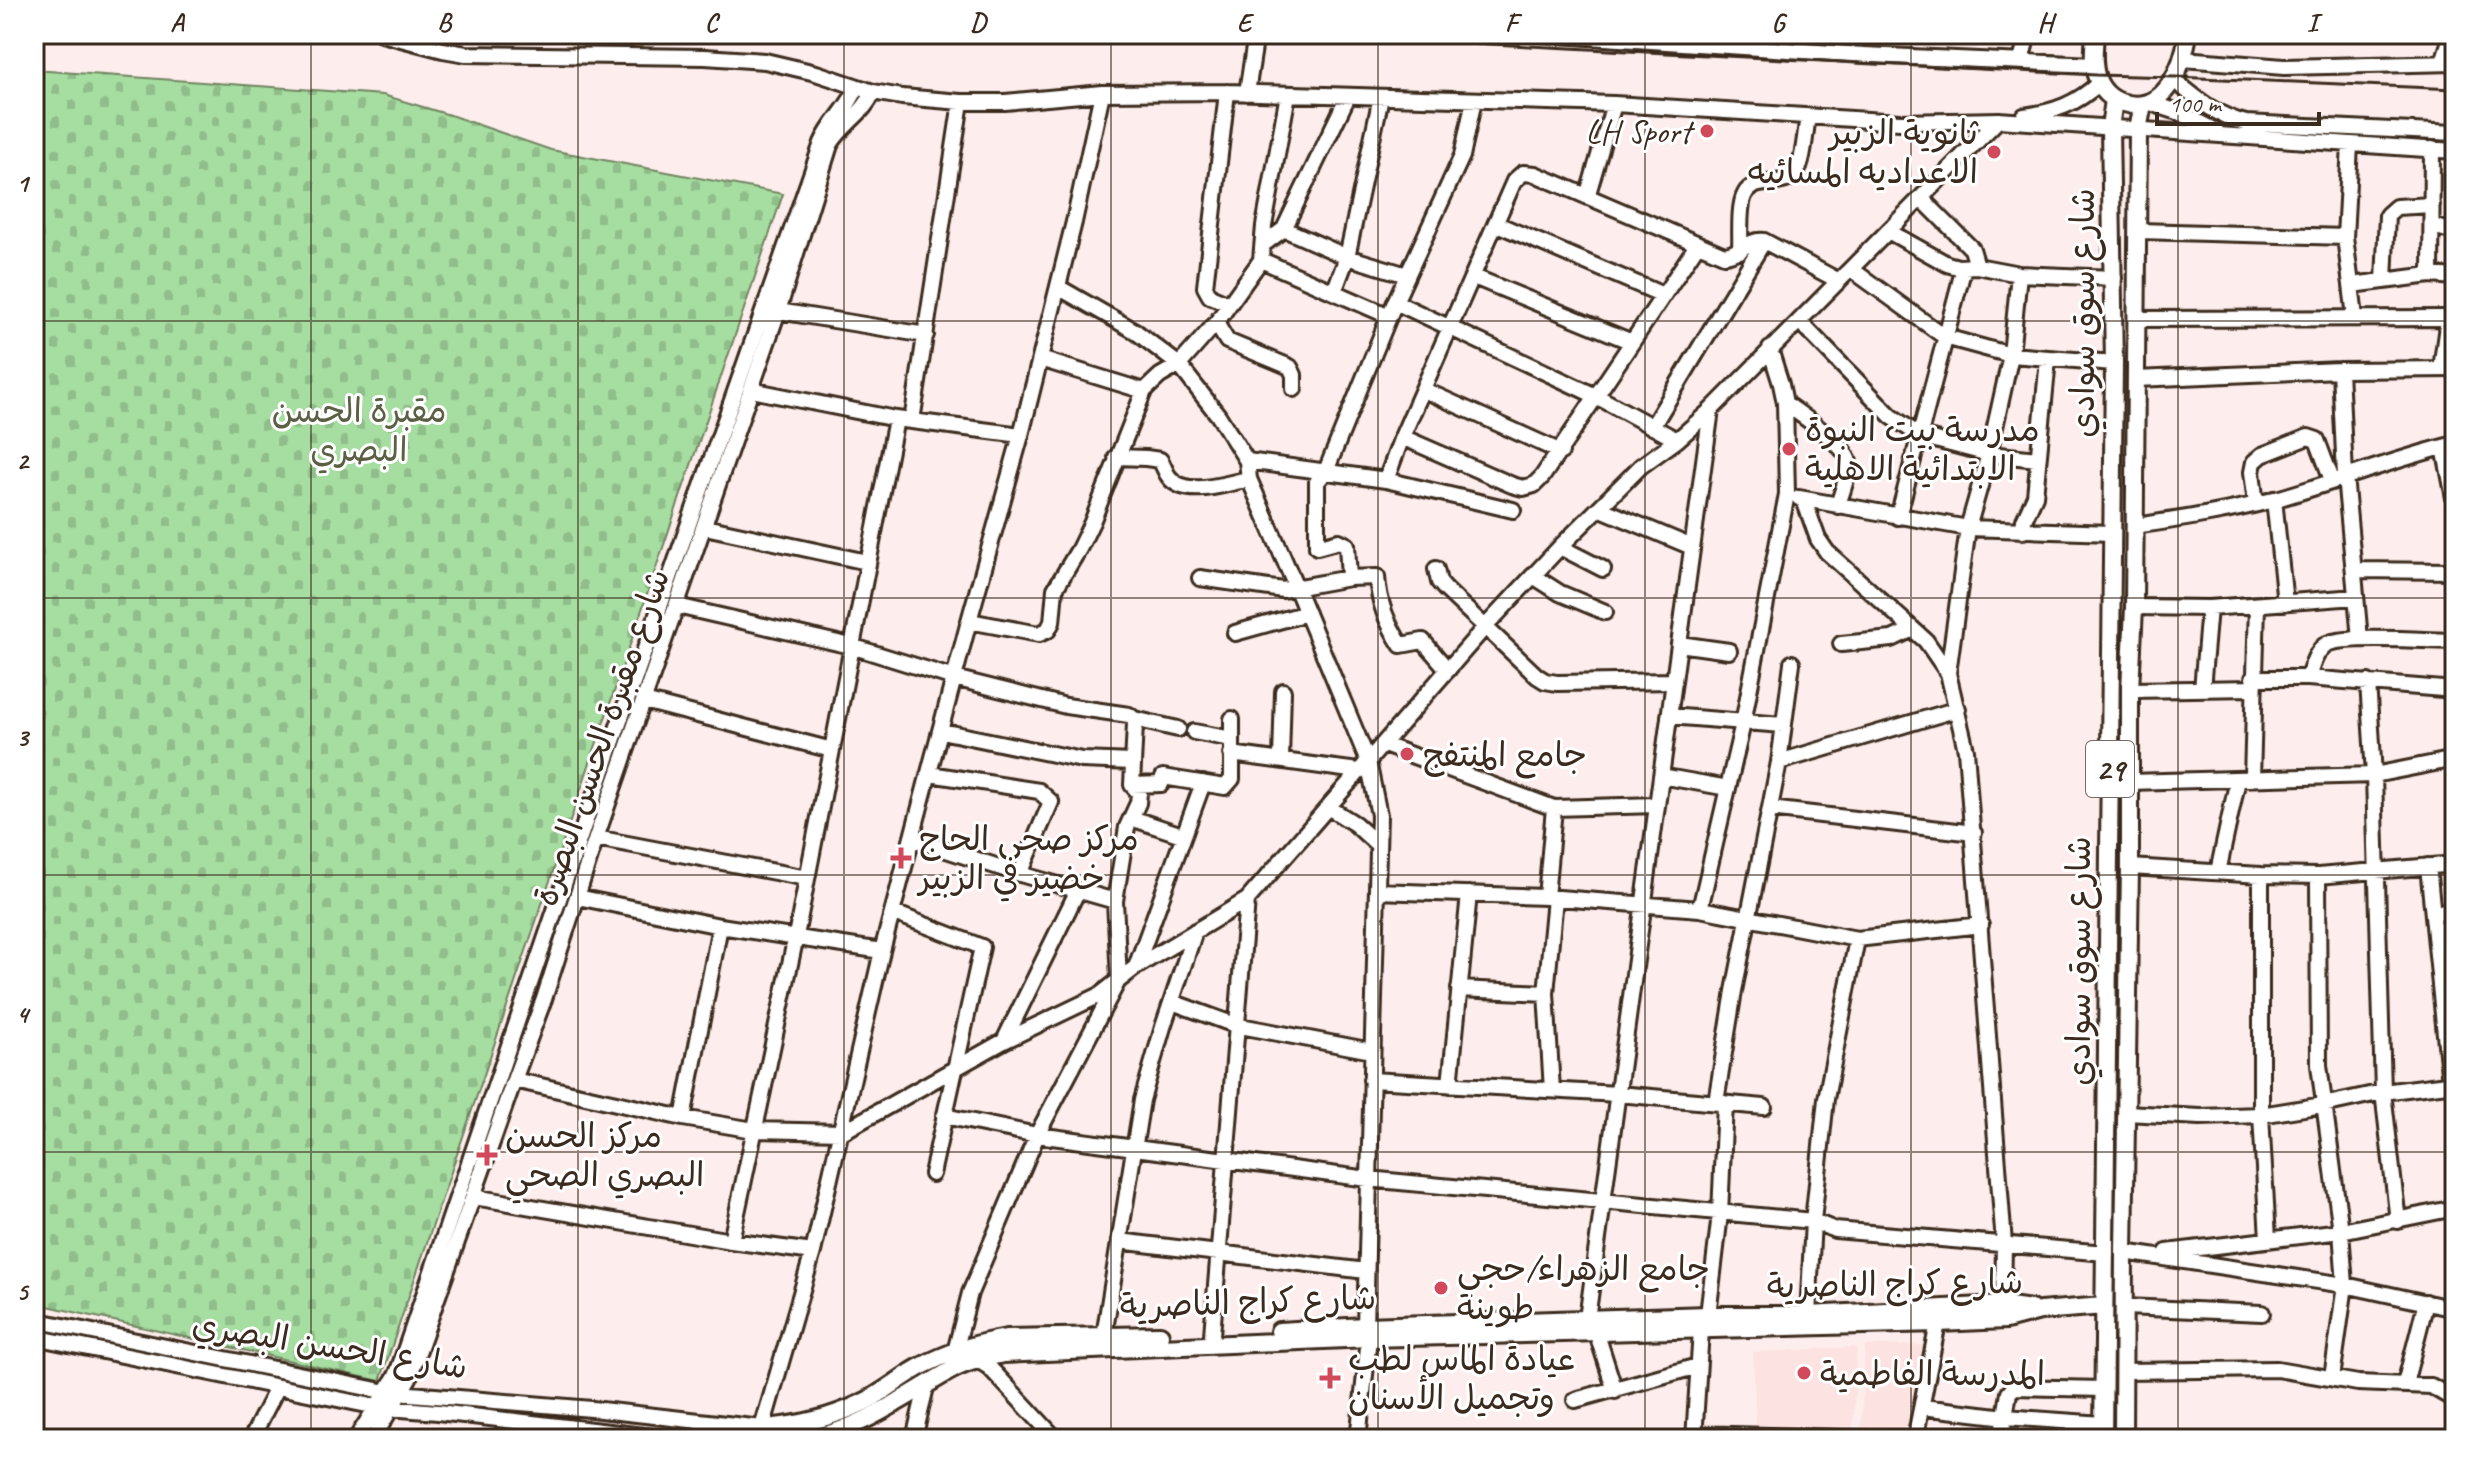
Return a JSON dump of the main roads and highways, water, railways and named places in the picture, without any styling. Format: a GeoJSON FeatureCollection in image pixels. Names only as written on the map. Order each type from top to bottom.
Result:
{"type":"FeatureCollection","features":[{"type":"Feature","properties":{"kind":"main road"},"geometry":{"type":"LineString","coordinates":[[2095,34],[2095,65],[2099,83],[2114,100],[2130,105],[2146,103],[2159,96],[2174,80],[2183,59],[2188,34]]}},
{"type":"Feature","properties":{"kind":"main road","name":"شارع سوق سوادي"},"geometry":{"type":"LineString","coordinates":[[2103,1432],[2114,363],[2110,128],[2114,100]]}},
{"type":"Feature","properties":{"kind":"main road","name":"شارع سوق سوادي"},"geometry":{"type":"LineString","coordinates":[[2123,1439],[2138,130],[2146,103]]}},
{"type":"Feature","properties":{"kind":"main road"},"geometry":{"type":"LineString","coordinates":[[2110,635],[2133,636]]}},
{"type":"Feature","properties":{"kind":"main road","name":"شارع كراج الناصرية"},"geometry":{"type":"LineString","coordinates":[[760,1434],[844,1410],[863,1402],[918,1368],[981,1342],[1007,1338],[1367,1332],[1597,1334],[1808,1315],[2003,1305],[2040,1311]]}},
{"type":"Feature","properties":{"kind":"main road"},"geometry":{"type":"LineString","coordinates":[[2040,1311],[2104,1306]]}},
{"type":"Feature","properties":{"kind":"main road","name":"شارع كراج الناصرية"},"geometry":{"type":"LineString","coordinates":[[811,1439],[841,1431],[880,1414],[952,1370],[1003,1354],[1587,1319],[1938,1323],[2006,1320],[2040,1311]]}},
{"type":"Feature","properties":{"kind":"railway"},"geometry":{"type":"LineString","coordinates":[[1296,34],[2096,75],[2455,89]]}},
{"type":"Feature","properties":{"kind":"place","name":"LH Sport"},"geometry":{"type":"Point","coordinates":[1707,131]}},
{"type":"Feature","properties":{"kind":"place","name":"ثانوية الزبير الاعداديه المسائيه"},"geometry":{"type":"Point","coordinates":[1994,152]}},
{"type":"Feature","properties":{"kind":"place","name":"مدرسة بيت النبوة الابتدائية الاهلية"},"geometry":{"type":"Point","coordinates":[1789,449]}},
{"type":"Feature","properties":{"kind":"place","name":"جامع المنتفج"},"geometry":{"type":"Point","coordinates":[1407,754]}},
{"type":"Feature","properties":{"kind":"place","name":"مركز صحي الحاج خضير في الزبير"},"geometry":{"type":"Point","coordinates":[901,858]}},
{"type":"Feature","properties":{"kind":"place","name":"مركز الحسن البصري الصحي"},"geometry":{"type":"Point","coordinates":[487,1155]}},
{"type":"Feature","properties":{"kind":"place","name":"جامع الزهراء/حجي طوينة"},"geometry":{"type":"Point","coordinates":[1441,1288]}},
{"type":"Feature","properties":{"kind":"place","name":"المدرسة الفاطمية"},"geometry":{"type":"Point","coordinates":[1804,1373]}},
{"type":"Feature","properties":{"kind":"place","name":"عيادة الماس لطب وتجميل الأسنان"},"geometry":{"type":"Point","coordinates":[1330,1378]}},
{"type":"Feature","properties":{"kind":"park label","name":"مقبرة الحسن البصري"},"geometry":{"type":"Point","coordinates":[359,430]}}]}
